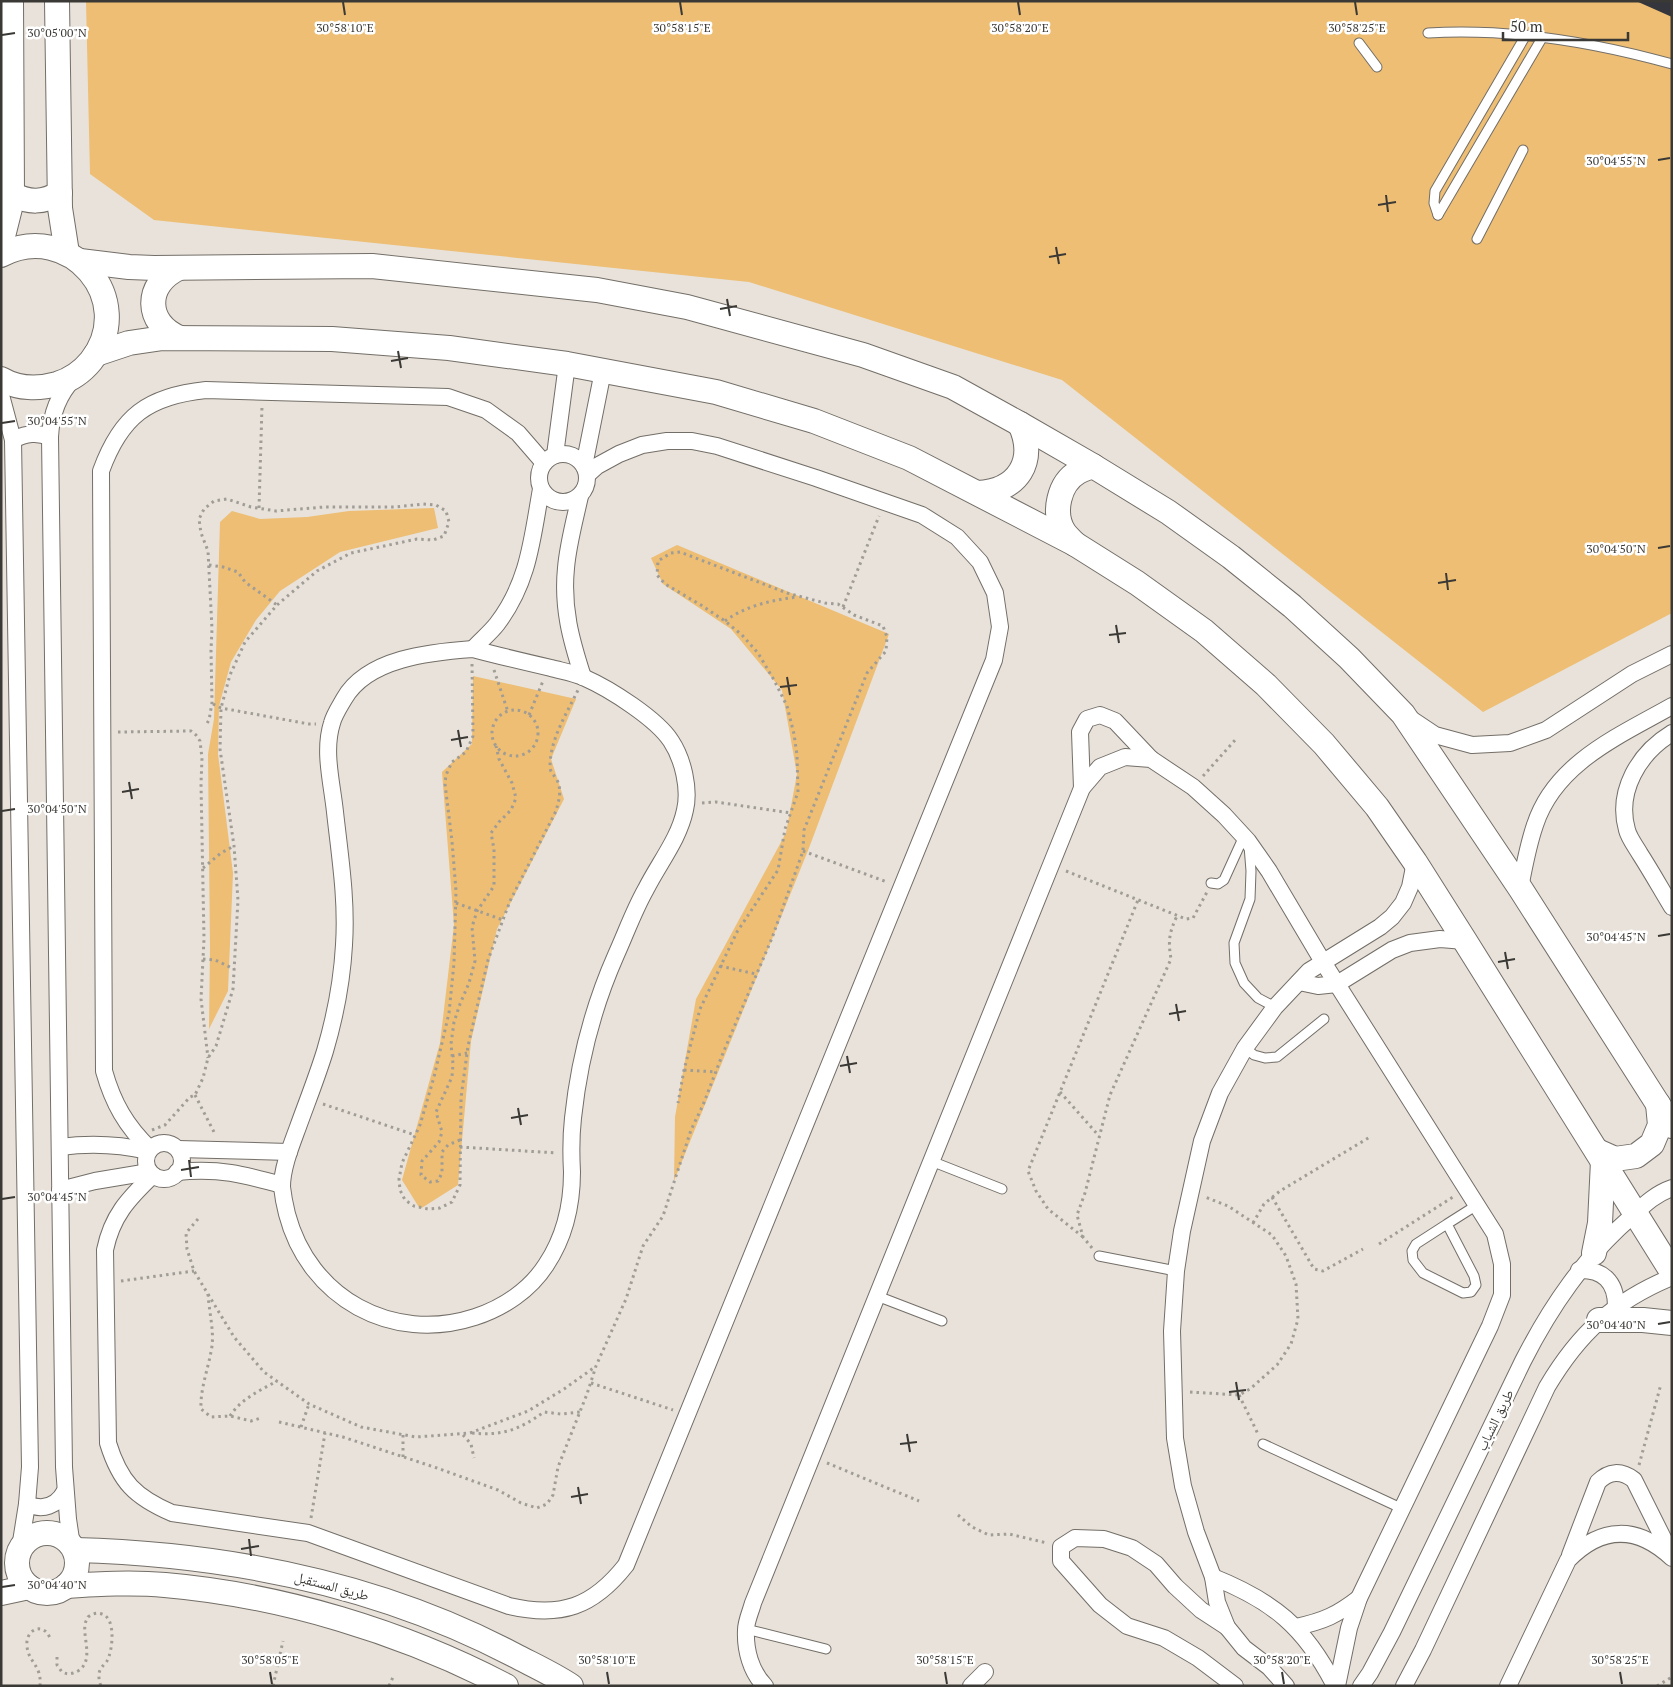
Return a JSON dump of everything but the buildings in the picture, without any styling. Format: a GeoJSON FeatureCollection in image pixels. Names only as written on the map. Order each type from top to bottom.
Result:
{"type":"FeatureCollection","features":[{"type":"Feature","properties":{"kind":"street"},"geometry":{"type":"LineString","coordinates":[[1,244],[9,217],[12,194],[11,1]]}},
{"type":"Feature","properties":{"kind":"street"},"geometry":{"type":"LineString","coordinates":[[1,395],[13,440],[30,1457],[27,1504],[13,1557],[20,1574],[29,1587],[48,1593],[66,1586],[76,1570],[77,1560],[73,1548],[65,1491],[50,437],[56,404],[61,394],[87,366],[103,341],[107,312],[99,283],[90,271],[73,257],[61,223],[57,1]]}},
{"type":"Feature","properties":{"kind":"street"},"geometry":{"type":"LineString","coordinates":[[12,194],[21,199],[41,201],[60,193]]}},
{"type":"Feature","properties":{"kind":"street"},"geometry":{"type":"LineString","coordinates":[[1,255],[23,247],[38,246],[53,248],[73,257],[129,267],[372,266],[597,290],[687,307],[863,355],[953,387],[1093,466],[1168,512],[1231,557],[1292,606],[1349,658],[1403,714],[1520,888],[1672,1126]]}},
{"type":"Feature","properties":{"kind":"street"},"geometry":{"type":"LineString","coordinates":[[179,268],[164,277],[159,284],[155,291],[153,308],[156,317],[165,330],[180,338]]}},
{"type":"Feature","properties":{"kind":"street"},"geometry":{"type":"LineString","coordinates":[[96,354],[146,339],[332,339],[449,348],[567,364],[716,392],[814,421],[909,458],[1075,544],[1137,583],[1204,631],[1266,685],[1324,744],[1377,807],[1415,862],[1672,1272]]}},
{"type":"Feature","properties":{"kind":"street"},"geometry":{"type":"LineString","coordinates":[[472,649],[496,624],[515,596],[528,564],[541,489],[538,476],[549,459],[567,364]]}},
{"type":"Feature","properties":{"kind":"street"},"geometry":{"type":"LineString","coordinates":[[583,677],[571,641],[565,604],[566,567],[580,496],[584,490],[585,470],[603,371]]}},
{"type":"Feature","properties":{"kind":"street"},"geometry":{"type":"LineString","coordinates":[[1,378],[18,386],[33,388],[48,387],[76,376]]}},
{"type":"Feature","properties":{"kind":"street"},"geometry":{"type":"LineString","coordinates":[[149,1150],[125,1122],[109,1089],[104,1071],[100,470],[109,448],[122,428],[139,412],[160,400],[182,392],[206,390],[262,391],[448,397],[486,410],[549,459]]}},
{"type":"Feature","properties":{"kind":"street"},"geometry":{"type":"LineString","coordinates":[[978,493],[999,490],[1017,478],[1024,465],[1027,452],[1026,437],[1020,424]]}},
{"type":"Feature","properties":{"kind":"street"},"geometry":{"type":"LineString","coordinates":[[13,440],[20,436],[35,433],[50,437]]}},
{"type":"Feature","properties":{"kind":"street"},"geometry":{"type":"LineString","coordinates":[[151,1174],[125,1204],[112,1226],[105,1250],[108,1443],[114,1462],[124,1479],[137,1494],[154,1505],[172,1513],[308,1533],[509,1606],[538,1611],[553,1611],[575,1606],[595,1596],[612,1583],[626,1565],[902,888],[994,660],[1000,626],[995,593],[980,562],[957,537],[922,515],[717,446],[692,441],[667,441],[642,445],[585,470]]}},
{"type":"Feature","properties":{"kind":"street"},"geometry":{"type":"LineString","coordinates":[[549,459],[563,454],[571,456],[578,460],[585,470]]}},
{"type":"Feature","properties":{"kind":"street"},"geometry":{"type":"LineString","coordinates":[[1075,544],[1064,531],[1058,516],[1059,499],[1066,484],[1078,472],[1093,466]]}},
{"type":"Feature","properties":{"kind":"street"},"geometry":{"type":"LineString","coordinates":[[541,489],[554,501],[563,503],[572,501],[580,496]]}},
{"type":"Feature","properties":{"kind":"street"},"geometry":{"type":"LineString","coordinates":[[472,649],[488,653],[583,677],[647,716],[671,740],[685,772],[686,806],[676,839],[644,891],[603,984],[589,1030],[578,1076],[572,1123],[570,1154],[572,1176],[569,1205],[561,1239],[544,1269],[520,1294],[490,1312],[458,1322],[426,1325],[393,1321],[362,1310],[334,1292],[311,1268],[295,1241],[286,1210],[282,1185],[289,1152],[325,1050],[337,1000],[344,948],[345,897],[328,755],[332,722],[347,693],[372,671],[404,659],[438,652],[472,649]]}},
{"type":"Feature","properties":{"kind":"street"},"geometry":{"type":"LineString","coordinates":[[1403,714],[1435,735],[1444,738],[1472,745],[1510,743],[1546,730],[1632,674],[1672,654]]}},
{"type":"Feature","properties":{"kind":"street"},"geometry":{"type":"LineString","coordinates":[[1520,888],[1535,824],[1549,794],[1570,769],[1596,749],[1672,706]]}},
{"type":"Feature","properties":{"kind":"street"},"geometry":{"type":"LineString","coordinates":[[1082,788],[1080,732],[1088,719],[1100,715],[1115,721],[1151,760],[1193,787],[1246,839],[1270,871],[1337,984],[1495,1234],[1502,1264],[1502,1295],[1490,1326],[1360,1598],[1349,1628],[1336,1686]]}},
{"type":"Feature","properties":{"kind":"street"},"geometry":{"type":"LineString","coordinates":[[1672,733],[1652,748],[1638,765],[1628,786],[1623,808],[1627,832],[1672,907]]}},
{"type":"Feature","properties":{"kind":"street"},"geometry":{"type":"LineString","coordinates":[[765,1686],[759,1680],[748,1655],[746,1629],[753,1603],[1082,788],[1100,767],[1125,757],[1151,760]]}},
{"type":"Feature","properties":{"kind":"street"},"geometry":{"type":"LineString","coordinates":[[1278,1683],[1269,1667],[1244,1648],[1227,1627],[1217,1602],[1213,1577],[1196,1532],[1183,1486],[1175,1438],[1172,1331],[1176,1271],[1182,1231],[1202,1141],[1220,1093],[1245,1048],[1275,1007],[1309,971],[1380,927],[1392,917],[1403,903],[1410,887],[1415,862]]}},
{"type":"Feature","properties":{"kind":"street"},"geometry":{"type":"LineString","coordinates":[[1299,982],[1318,986],[1337,984],[1385,954],[1410,943],[1440,939],[1465,941]]}},
{"type":"Feature","properties":{"kind":"street"},"geometry":{"type":"LineString","coordinates":[[1600,1156],[1615,1159],[1636,1156],[1652,1144],[1660,1125],[1658,1104]]}},
{"type":"Feature","properties":{"kind":"street"},"geometry":{"type":"LineString","coordinates":[[151,1174],[146,1165],[146,1158],[149,1150],[161,1143],[167,1143],[178,1149],[289,1152]]}},
{"type":"Feature","properties":{"kind":"street"},"geometry":{"type":"LineString","coordinates":[[60,1148],[113,1144],[149,1150]]}},
{"type":"Feature","properties":{"kind":"street"},"geometry":{"type":"LineString","coordinates":[[60,1190],[113,1177],[151,1174],[166,1178],[172,1177],[177,1172],[182,1161],[178,1149]]}},
{"type":"Feature","properties":{"kind":"street"},"geometry":{"type":"LineString","coordinates":[[1600,1156],[1600,1223],[1586,1261],[1594,1271],[1607,1278],[1613,1286],[1616,1296],[1607,1313]]}},
{"type":"Feature","properties":{"kind":"street"},"geometry":{"type":"LineString","coordinates":[[177,1172],[213,1170],[231,1172],[282,1185]]}},
{"type":"Feature","properties":{"kind":"street","name":"طريق الشباب"},"geometry":{"type":"LineString","coordinates":[[1361,1686],[1392,1632],[1538,1331],[1556,1302],[1586,1261],[1613,1232],[1650,1200],[1672,1188]]}},
{"type":"Feature","properties":{"kind":"street"},"geometry":{"type":"LineString","coordinates":[[1404,1686],[1423,1650],[1547,1387],[1567,1355],[1579,1340],[1607,1313],[1634,1294],[1672,1277]]}},
{"type":"Feature","properties":{"kind":"street"},"geometry":{"type":"LineString","coordinates":[[1607,1313],[1672,1323]]}},
{"type":"Feature","properties":{"kind":"street"},"geometry":{"type":"LineString","coordinates":[[1508,1686],[1568,1560],[1598,1482],[1604,1476],[1620,1472],[1634,1480],[1672,1556]]}},
{"type":"Feature","properties":{"kind":"street"},"geometry":{"type":"LineString","coordinates":[[27,1504],[42,1508],[49,1506],[56,1503],[65,1491]]}},
{"type":"Feature","properties":{"kind":"street"},"geometry":{"type":"LineString","coordinates":[[13,1557],[26,1541],[41,1533],[58,1535],[66,1539],[73,1548]]}},
{"type":"Feature","properties":{"kind":"street"},"geometry":{"type":"LineString","coordinates":[[1568,1560],[1591,1540],[1621,1533],[1636,1535],[1650,1540],[1672,1556]]}},
{"type":"Feature","properties":{"kind":"street"},"geometry":{"type":"LineString","coordinates":[[1227,1627],[1201,1610],[1175,1586],[1156,1564],[1132,1548],[1104,1539],[1075,1538],[1061,1546],[1061,1561],[1100,1605],[1127,1626],[1164,1638],[1198,1658],[1235,1686]]}},
{"type":"Feature","properties":{"kind":"street","name":"طريق المستقبل"},"geometry":{"type":"LineString","coordinates":[[73,1548],[204,1559],[326,1582],[408,1607],[486,1640],[571,1686]]}},
{"type":"Feature","properties":{"kind":"street"},"geometry":{"type":"LineString","coordinates":[[123,1583],[118,1579],[114,1567],[115,1561],[124,1552]]}},
{"type":"Feature","properties":{"kind":"street"},"geometry":{"type":"LineString","coordinates":[[1213,1577],[1257,1597],[1296,1627],[1312,1646],[1336,1686]]}},
{"type":"Feature","properties":{"kind":"street"},"geometry":{"type":"LineString","coordinates":[[66,1586],[123,1583],[163,1584],[203,1589],[317,1613],[396,1637],[472,1668],[506,1686]]}},
{"type":"Feature","properties":{"kind":"street"},"geometry":{"type":"LineString","coordinates":[[1,1593],[29,1587]]}},
{"type":"Feature","properties":{"kind":"street"},"geometry":{"type":"LineString","coordinates":[[1296,1627],[1326,1619],[1341,1612],[1360,1598]]}},
{"type":"Feature","properties":{"kind":"street"},"geometry":{"type":"LineString","coordinates":[[971,1686],[985,1672]]}},
{"type":"Feature","properties":{"kind":"lane"},"geometry":{"type":"LineString","coordinates":[[1428,33],[1526,35],[1584,42],[1672,64]]}},
{"type":"Feature","properties":{"kind":"lane"},"geometry":{"type":"LineString","coordinates":[[1526,35],[1434,191],[1434,203],[1438,215],[1542,38]]}},
{"type":"Feature","properties":{"kind":"lane"},"geometry":{"type":"LineString","coordinates":[[1359,43],[1377,68]]}},
{"type":"Feature","properties":{"kind":"lane"},"geometry":{"type":"LineString","coordinates":[[1477,239],[1523,150]]}},
{"type":"Feature","properties":{"kind":"lane"},"geometry":{"type":"LineString","coordinates":[[1211,883],[1218,884],[1224,880],[1246,839]]}},
{"type":"Feature","properties":{"kind":"lane"},"geometry":{"type":"LineString","coordinates":[[1246,839],[1251,871],[1250,899],[1234,943],[1236,964],[1244,983],[1258,998],[1275,1007]]}},
{"type":"Feature","properties":{"kind":"lane"},"geometry":{"type":"LineString","coordinates":[[1245,1048],[1254,1055],[1266,1058],[1277,1057],[1324,1019]]}},
{"type":"Feature","properties":{"kind":"lane"},"geometry":{"type":"LineString","coordinates":[[931,1161],[1002,1189]]}},
{"type":"Feature","properties":{"kind":"lane"},"geometry":{"type":"LineString","coordinates":[[1447,1224],[1474,1276],[1476,1285],[1471,1292],[1463,1294],[1423,1273],[1413,1260],[1412,1252],[1416,1244],[1447,1224],[1477,1206]]}},
{"type":"Feature","properties":{"kind":"lane"},"geometry":{"type":"LineString","coordinates":[[1099,1256],[1176,1271]]}},
{"type":"Feature","properties":{"kind":"lane"},"geometry":{"type":"LineString","coordinates":[[877,1296],[942,1321]]}},
{"type":"Feature","properties":{"kind":"lane"},"geometry":{"type":"LineString","coordinates":[[1263,1444],[1403,1509]]}},
{"type":"Feature","properties":{"kind":"lane"},"geometry":{"type":"LineString","coordinates":[[746,1629],[826,1649]]}},
{"type":"Feature","properties":{"kind":"path"},"geometry":{"type":"LineString","coordinates":[[259,508],[262,391]]}},
{"type":"Feature","properties":{"kind":"path"},"geometry":{"type":"LineString","coordinates":[[137,1136],[166,1125],[190,1097],[195,1094],[203,1078],[208,1058],[216,1046],[233,989],[238,900],[234,846],[220,749],[222,708],[230,675],[245,642],[277,605],[317,571],[351,553],[417,539],[433,540],[444,536],[449,522],[446,511],[436,505],[423,504],[396,507],[324,507],[276,511],[227,499],[214,501],[204,509],[199,519],[201,533],[208,551],[209,565],[212,703],[209,720],[206,725]]}},
{"type":"Feature","properties":{"kind":"path"},"geometry":{"type":"LineString","coordinates":[[842,607],[885,502]]}},
{"type":"Feature","properties":{"kind":"path"},"geometry":{"type":"LineString","coordinates":[[279,1422],[344,1437],[498,1490],[521,1503],[537,1508],[547,1504],[553,1495],[558,1467],[596,1366],[626,1300],[643,1246],[663,1216],[691,1130],[772,938],[803,851],[804,830],[867,673],[886,651],[886,637],[883,626],[854,615],[838,604],[787,593],[680,552],[671,553],[658,561],[657,575],[665,584],[701,604],[725,621],[742,635],[758,653],[787,706],[797,755],[798,792],[785,829],[778,870],[737,932],[700,1010],[684,1070],[678,1103]]}},
{"type":"Feature","properties":{"kind":"path"},"geometry":{"type":"LineString","coordinates":[[209,565],[238,572],[245,582],[277,605]]}},
{"type":"Feature","properties":{"kind":"path"},"geometry":{"type":"LineString","coordinates":[[725,621],[737,612],[751,607],[800,596]]}},
{"type":"Feature","properties":{"kind":"path"},"geometry":{"type":"LineString","coordinates":[[472,649],[473,736],[466,752],[452,762],[446,775],[445,784],[452,841],[456,903],[454,963],[449,1013],[434,1077],[420,1125],[402,1163],[399,1179],[400,1190],[405,1200],[414,1206],[428,1209],[440,1208],[452,1202],[460,1185],[461,1098],[467,1053],[488,960],[510,901],[556,810],[560,796],[558,782],[550,770],[551,752],[556,736],[583,677]]}},
{"type":"Feature","properties":{"kind":"path"},"geometry":{"type":"LineString","coordinates":[[488,653],[508,712]]}},
{"type":"Feature","properties":{"kind":"path"},"geometry":{"type":"LineString","coordinates":[[529,715],[548,668]]}},
{"type":"Feature","properties":{"kind":"path"},"geometry":{"type":"LineString","coordinates":[[212,703],[222,708],[309,724],[332,722]]}},
{"type":"Feature","properties":{"kind":"path"},"geometry":{"type":"LineString","coordinates":[[460,1140],[448,1145],[442,1152],[442,1173],[438,1181],[430,1182],[420,1175],[422,1161],[439,1142],[442,1132],[436,1112],[452,1077],[451,1044],[454,1022],[475,961],[472,927],[477,911],[494,886],[494,849],[491,833],[511,810],[516,798],[512,783],[499,759],[492,733],[494,726],[502,715],[508,712],[515,711],[529,715],[534,720],[538,734],[536,741],[528,752],[515,756],[501,752],[496,746]]}},
{"type":"Feature","properties":{"kind":"path"},"geometry":{"type":"LineString","coordinates":[[102,732],[191,732],[200,741],[202,758],[200,784],[203,960],[201,999],[208,1058]]}},
{"type":"Feature","properties":{"kind":"path"},"geometry":{"type":"LineString","coordinates":[[1193,787],[1236,739]]}},
{"type":"Feature","properties":{"kind":"path"},"geometry":{"type":"LineString","coordinates":[[686,806],[716,802],[791,813]]}},
{"type":"Feature","properties":{"kind":"path"},"geometry":{"type":"LineString","coordinates":[[202,869],[221,853],[234,846]]}},
{"type":"Feature","properties":{"kind":"path"},"geometry":{"type":"LineString","coordinates":[[803,851],[902,888]]}},
{"type":"Feature","properties":{"kind":"path"},"geometry":{"type":"LineString","coordinates":[[1051,865],[1186,919],[1193,918],[1211,883]]}},
{"type":"Feature","properties":{"kind":"path"},"geometry":{"type":"LineString","coordinates":[[1099,1256],[1083,1237],[1048,1209],[1036,1191],[1028,1171],[1138,900]]}},
{"type":"Feature","properties":{"kind":"path"},"geometry":{"type":"LineString","coordinates":[[456,903],[503,920]]}},
{"type":"Feature","properties":{"kind":"path"},"geometry":{"type":"LineString","coordinates":[[1083,1237],[1077,1215],[1110,1095],[1171,960],[1168,942],[1177,916]]}},
{"type":"Feature","properties":{"kind":"path"},"geometry":{"type":"LineString","coordinates":[[203,960],[214,960],[234,969]]}},
{"type":"Feature","properties":{"kind":"path"},"geometry":{"type":"LineString","coordinates":[[720,966],[756,974]]}},
{"type":"Feature","properties":{"kind":"path"},"geometry":{"type":"LineString","coordinates":[[452,1056],[467,1053]]}},
{"type":"Feature","properties":{"kind":"path"},"geometry":{"type":"LineString","coordinates":[[684,1070],[717,1072]]}},
{"type":"Feature","properties":{"kind":"path"},"geometry":{"type":"LineString","coordinates":[[1060,1092],[1099,1137]]}},
{"type":"Feature","properties":{"kind":"path"},"geometry":{"type":"LineString","coordinates":[[195,1094],[204,1115],[226,1151]]}},
{"type":"Feature","properties":{"kind":"path"},"geometry":{"type":"LineString","coordinates":[[308,1099],[415,1135]]}},
{"type":"Feature","properties":{"kind":"path"},"geometry":{"type":"LineString","coordinates":[[1254,1223],[1264,1204],[1272,1197],[1370,1137]]}},
{"type":"Feature","properties":{"kind":"path"},"geometry":{"type":"LineString","coordinates":[[460,1147],[570,1154]]}},
{"type":"Feature","properties":{"kind":"path"},"geometry":{"type":"LineString","coordinates":[[1379,1244],[1466,1189]]}},
{"type":"Feature","properties":{"kind":"path"},"geometry":{"type":"LineString","coordinates":[[1173,1390],[1239,1395],[1250,1389],[1277,1365],[1291,1344],[1298,1319],[1296,1284],[1286,1256],[1272,1235],[1228,1206],[1191,1191]]}},
{"type":"Feature","properties":{"kind":"path"},"geometry":{"type":"LineString","coordinates":[[1272,1197],[1314,1269],[1322,1271],[1363,1249]]}},
{"type":"Feature","properties":{"kind":"path"},"geometry":{"type":"LineString","coordinates":[[198,1219],[186,1233],[187,1249],[194,1271],[234,1337],[264,1372],[309,1404],[361,1428],[416,1437],[463,1434],[528,1411],[596,1366]]}},
{"type":"Feature","properties":{"kind":"path"},"geometry":{"type":"LineString","coordinates":[[106,1283],[194,1271]]}},
{"type":"Feature","properties":{"kind":"path"},"geometry":{"type":"LineString","coordinates":[[208,1294],[212,1344],[207,1375],[200,1397],[201,1409],[211,1417],[230,1416],[251,1421],[262,1418]]}},
{"type":"Feature","properties":{"kind":"path"},"geometry":{"type":"LineString","coordinates":[[230,1416],[236,1407],[245,1400],[277,1381]]}},
{"type":"Feature","properties":{"kind":"path"},"geometry":{"type":"LineString","coordinates":[[591,1383],[687,1415]]}},
{"type":"Feature","properties":{"kind":"path"},"geometry":{"type":"LineString","coordinates":[[1634,1480],[1661,1384]]}},
{"type":"Feature","properties":{"kind":"path"},"geometry":{"type":"LineString","coordinates":[[1239,1395],[1263,1444]]}},
{"type":"Feature","properties":{"kind":"path"},"geometry":{"type":"LineString","coordinates":[[301,1427],[309,1404]]}},
{"type":"Feature","properties":{"kind":"path"},"geometry":{"type":"LineString","coordinates":[[470,1432],[490,1434],[510,1431],[528,1424],[544,1412],[561,1414],[580,1412]]}},
{"type":"Feature","properties":{"kind":"path"},"geometry":{"type":"LineString","coordinates":[[308,1533],[325,1433]]}},
{"type":"Feature","properties":{"kind":"path"},"geometry":{"type":"LineString","coordinates":[[463,1434],[471,1444],[474,1458]]}},
{"type":"Feature","properties":{"kind":"path"},"geometry":{"type":"LineString","coordinates":[[402,1457],[403,1435]]}},
{"type":"Feature","properties":{"kind":"path"},"geometry":{"type":"LineString","coordinates":[[812,1457],[919,1500]]}},
{"type":"Feature","properties":{"kind":"path"},"geometry":{"type":"LineString","coordinates":[[958,1514],[972,1527],[989,1535],[1009,1534],[1061,1546]]}},
{"type":"Feature","properties":{"kind":"path"},"geometry":{"type":"LineString","coordinates":[[57,1657],[57,1665],[62,1672],[71,1674],[80,1669],[86,1660],[85,1625],[88,1617],[96,1613],[105,1614],[111,1621],[112,1642],[107,1661],[100,1670],[99,1681],[101,1686]]}},
{"type":"Feature","properties":{"kind":"path"},"geometry":{"type":"LineString","coordinates":[[40,1686],[41,1676],[29,1654],[26,1643],[30,1633],[35,1629],[42,1629],[47,1632],[50,1638]]}},
{"type":"Feature","properties":{"kind":"path"},"geometry":{"type":"LineString","coordinates":[[273,1686],[283,1641]]}},
{"type":"Feature","properties":{"kind":"path"},"geometry":{"type":"LineString","coordinates":[[390,1686],[393,1677]]}},
{"type":"Feature","properties":{"kind":"path"},"geometry":{"type":"LineString","coordinates":[[1657,1686],[1672,1677]]}},
{"type":"Feature","properties":{"kind":"shaded area"},"geometry":{"type":"Polygon","coordinates":[[[86,1],[1672,1],[1672,613],[1483,712],[1062,380],[749,282],[154,220],[90,174],[86,1]]]}},
{"type":"Feature","properties":{"kind":"shaded area"},"geometry":{"type":"Polygon","coordinates":[[[434,508],[438,528],[340,552],[280,591],[256,620],[231,662],[219,706],[218,754],[233,873],[228,991],[209,1029],[208,754],[214,719],[220,522],[232,511],[260,519],[307,517],[349,511],[434,508]]]}},
{"type":"Feature","properties":{"kind":"shaded area"},"geometry":{"type":"Polygon","coordinates":[[[677,545],[889,634],[809,848],[674,1181],[675,1117],[696,999],[786,833],[797,774],[782,690],[731,629],[663,584],[651,558],[677,545]]]}},
{"type":"Feature","properties":{"kind":"shaded area"},"geometry":{"type":"Polygon","coordinates":[[[473,676],[576,699],[551,759],[564,799],[497,929],[471,1041],[458,1185],[420,1209],[402,1180],[440,1043],[454,925],[442,772],[472,744],[473,676]]]}}]}
